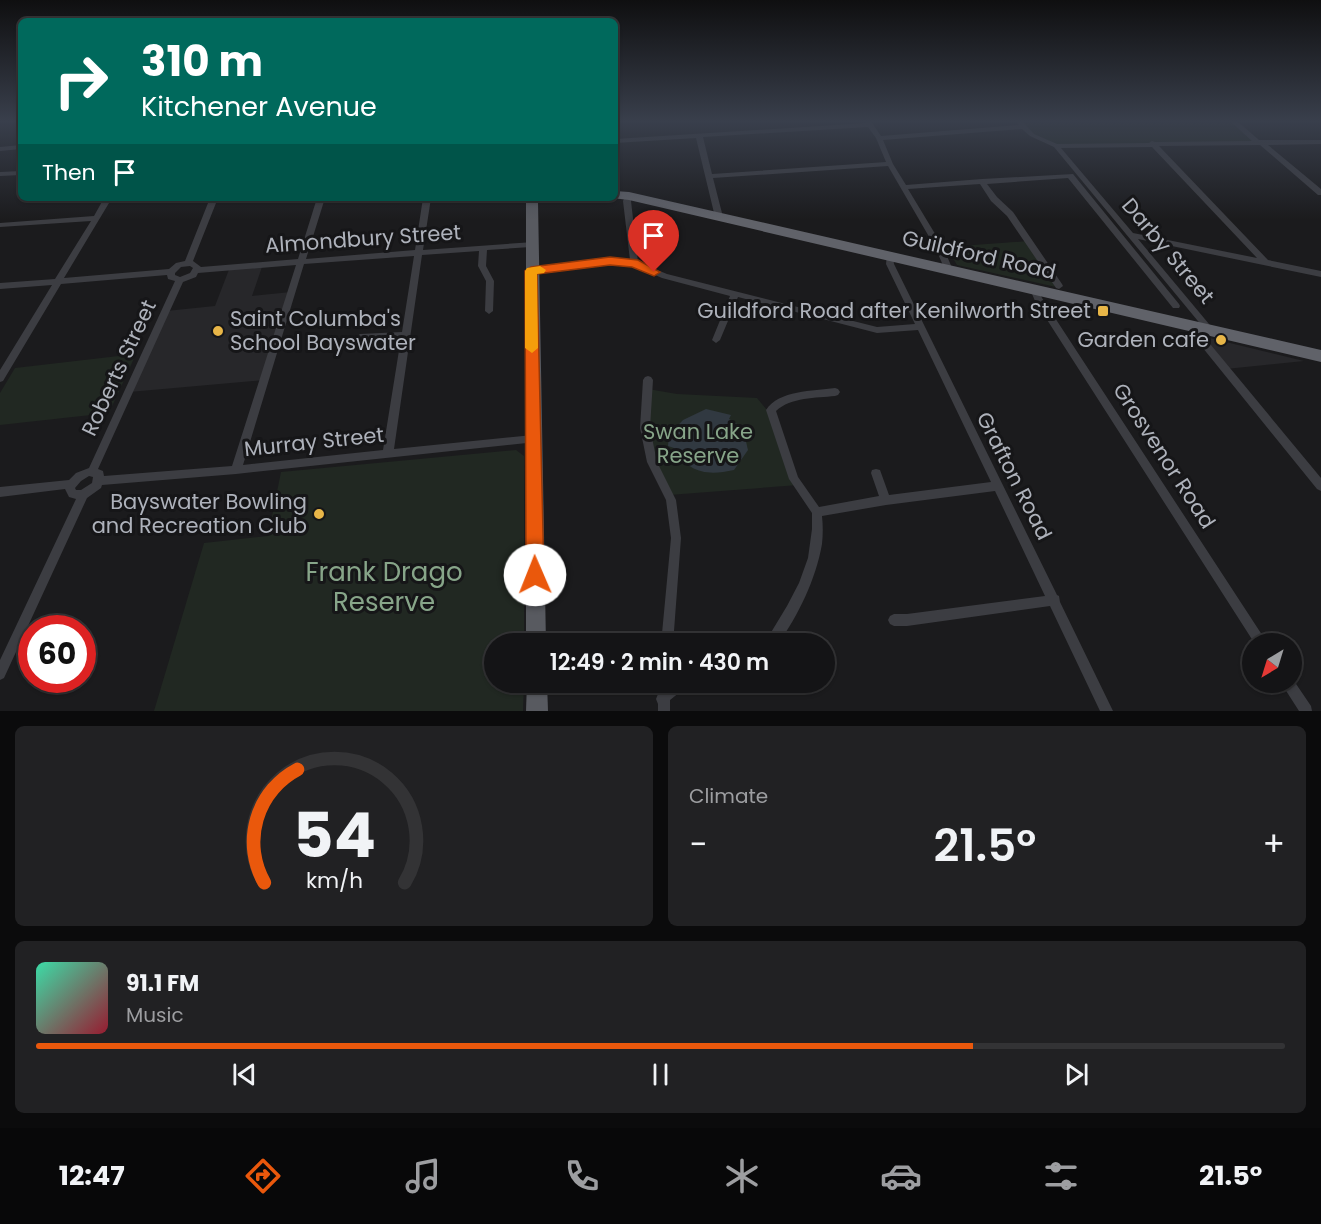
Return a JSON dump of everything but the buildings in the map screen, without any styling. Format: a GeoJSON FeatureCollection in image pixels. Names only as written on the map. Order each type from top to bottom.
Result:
{"type":"FeatureCollection","features":[{"type":"Feature","properties":{"kind":"highway","name":"Guildford Road"},"geometry":{"type":"LineString","coordinates":[[622,195],[1321,357]]}},
{"type":"Feature","properties":{"kind":"main road"},"geometry":{"type":"LineString","coordinates":[[532,201],[536,633]]}},
{"type":"Feature","properties":{"kind":"main road"},"geometry":{"type":"LineString","coordinates":[[537,693],[537,711]]}},
{"type":"Feature","properties":{"kind":"street"},"geometry":{"type":"LineString","coordinates":[[703,153],[719,217]]}},
{"type":"Feature","properties":{"kind":"street"},"geometry":{"type":"LineString","coordinates":[[885,153],[939,247],[949,270]]}},
{"type":"Feature","properties":{"kind":"street","name":"Darby Street"},"geometry":{"type":"LineString","coordinates":[[1062,153],[1210,330]]}},
{"type":"Feature","properties":{"kind":"street"},"geometry":{"type":"LineString","coordinates":[[1162,153],[1266,263]]}},
{"type":"Feature","properties":{"kind":"street"},"geometry":{"type":"LineString","coordinates":[[1273,153],[1321,193]]}},
{"type":"Feature","properties":{"kind":"street"},"geometry":{"type":"LineString","coordinates":[[709,176],[890,164]]}},
{"type":"Feature","properties":{"kind":"street"},"geometry":{"type":"LineString","coordinates":[[0,174],[18,173]]}},
{"type":"Feature","properties":{"kind":"street","name":"Darby Street"},"geometry":{"type":"LineString","coordinates":[[982,181],[1067,175],[1071,177],[1176,306]]}},
{"type":"Feature","properties":{"kind":"street"},"geometry":{"type":"LineString","coordinates":[[905,187],[982,181],[994,199],[1010,214],[1059,286]]}},
{"type":"Feature","properties":{"kind":"street"},"geometry":{"type":"LineString","coordinates":[[622,195],[627,210],[634,263]]}},
{"type":"Feature","properties":{"kind":"street","name":"Darby Street"},"geometry":{"type":"LineString","coordinates":[[1086,195],[1098,195]]}},
{"type":"Feature","properties":{"kind":"street"},"geometry":{"type":"LineString","coordinates":[[0,378],[106,201]]}},
{"type":"Feature","properties":{"kind":"street"},"geometry":{"type":"LineString","coordinates":[[188,263],[213,201]]}},
{"type":"Feature","properties":{"kind":"street"},"geometry":{"type":"LineString","coordinates":[[236,470],[320,201]]}},
{"type":"Feature","properties":{"kind":"street"},"geometry":{"type":"LineString","coordinates":[[388,453],[427,201]]}},
{"type":"Feature","properties":{"kind":"street"},"geometry":{"type":"LineString","coordinates":[[0,225],[96,218]]}},
{"type":"Feature","properties":{"kind":"street"},"geometry":{"type":"LineString","coordinates":[[1132,235],[1321,274]]}},
{"type":"Feature","properties":{"kind":"street","name":"Almondbury Street"},"geometry":{"type":"LineString","coordinates":[[197,270],[531,244]]}},
{"type":"Feature","properties":{"kind":"street"},"geometry":{"type":"LineString","coordinates":[[483,248],[482,266],[490,281],[489,311]]}},
{"type":"Feature","properties":{"kind":"street","name":"Grafton Road"},"geometry":{"type":"LineString","coordinates":[[890,256],[890,264],[918,327],[1055,600],[1107,711]]}},
{"type":"Feature","properties":{"kind":"street"},"geometry":{"type":"LineString","coordinates":[[531,271],[610,261],[634,263],[665,276],[877,330],[918,327]]}},
{"type":"Feature","properties":{"kind":"street"},"geometry":{"type":"LineString","coordinates":[[0,286],[171,272],[180,265],[188,263],[196,265],[197,270],[193,275],[180,280],[173,279],[171,272]]}},
{"type":"Feature","properties":{"kind":"street","name":"Roberts Street"},"geometry":{"type":"LineString","coordinates":[[92,472],[180,280]]}},
{"type":"Feature","properties":{"kind":"street","name":"Grosvenor Road"},"geometry":{"type":"LineString","coordinates":[[1034,289],[1255,633]]}},
{"type":"Feature","properties":{"kind":"street"},"geometry":{"type":"LineString","coordinates":[[716,340],[735,294]]}},
{"type":"Feature","properties":{"kind":"street"},"geometry":{"type":"LineString","coordinates":[[1192,326],[1321,486]]}},
{"type":"Feature","properties":{"kind":"street"},"geometry":{"type":"LineString","coordinates":[[360,337],[406,335]]}},
{"type":"Feature","properties":{"kind":"street"},"geometry":{"type":"LineString","coordinates":[[0,357],[13,356]]}},
{"type":"Feature","properties":{"kind":"street"},"geometry":{"type":"LineString","coordinates":[[648,380],[645,428],[652,462],[671,500],[676,538],[668,633]]}},
{"type":"Feature","properties":{"kind":"street"},"geometry":{"type":"LineString","coordinates":[[779,633],[796,602],[816,546],[817,512],[794,479],[771,410],[774,405],[787,400],[835,392]]}},
{"type":"Feature","properties":{"kind":"street","name":"Murray Street"},"geometry":{"type":"LineString","coordinates":[[100,481],[236,470],[533,439]]}},
{"type":"Feature","properties":{"kind":"street"},"geometry":{"type":"LineString","coordinates":[[0,492],[71,484],[79,476],[92,472],[99,474],[100,481],[94,489],[82,495],[0,674]]}},
{"type":"Feature","properties":{"kind":"street"},"geometry":{"type":"LineString","coordinates":[[876,472],[886,500]]}},
{"type":"Feature","properties":{"kind":"street"},"geometry":{"type":"LineString","coordinates":[[71,484],[71,492],[82,495]]}},
{"type":"Feature","properties":{"kind":"street"},"geometry":{"type":"LineString","coordinates":[[817,512],[886,500],[997,486]]}},
{"type":"Feature","properties":{"kind":"street"},"geometry":{"type":"LineString","coordinates":[[894,620],[1055,600]]}},
{"type":"Feature","properties":{"kind":"street"},"geometry":{"type":"LineString","coordinates":[[663,705],[673,693]]}},
{"type":"Feature","properties":{"kind":"street"},"geometry":{"type":"LineString","coordinates":[[1294,693],[1306,711]]}},
{"type":"Feature","properties":{"kind":"shaded area","name":"Saint Columba's School Bayswater"},"geometry":{"type":"Polygon","coordinates":[[[263,264],[252,296],[291,292],[264,380],[129,392],[166,311],[215,306],[230,267],[263,264]]]}},
{"type":"Feature","properties":{"kind":"shaded area"},"geometry":{"type":"Polygon","coordinates":[[[1197,335],[1304,361],[1226,369],[1197,335]]]}},
{"type":"Feature","properties":{"kind":"shaded area"},"geometry":{"type":"Polygon","coordinates":[[[706,409],[731,415],[729,419],[743,431],[748,450],[734,470],[715,473],[699,471],[685,463],[674,448],[668,446],[669,435],[683,420],[706,409]]]}},
{"type":"Feature","properties":{"kind":"green space"},"geometry":{"type":"Polygon","coordinates":[[[1029,241],[1056,287],[957,265],[946,247],[1029,241]]]}},
{"type":"Feature","properties":{"kind":"green space"},"geometry":{"type":"Polygon","coordinates":[[[136,354],[109,413],[0,425],[0,393],[15,368],[136,354]]]}},
{"type":"Feature","properties":{"kind":"green space","name":"Swan Lake Reserve"},"geometry":{"type":"Polygon","coordinates":[[[648,389],[677,394],[757,398],[771,415],[798,485],[669,495],[652,462],[645,428],[648,389]]]}},
{"type":"Feature","properties":{"kind":"green space","name":"Frank Drago Reserve"},"geometry":{"type":"Polygon","coordinates":[[[516,450],[524,456],[524,633],[484,633],[484,693],[524,693],[523,711],[154,711],[204,543],[268,536],[281,472],[516,450]]]}},
{"type":"Feature","properties":{"kind":"slow traffic"},"geometry":{"type":"LineString","coordinates":[[532,348],[531,271],[540,270]]}},
{"type":"Feature","properties":{"kind":"place","name":"Guildford Road after Kenilworth Street"},"geometry":{"type":"Point","coordinates":[1103,311]}},
{"type":"Feature","properties":{"kind":"place","name":"Saint Columba's School Bayswater"},"geometry":{"type":"Point","coordinates":[218,331]}},
{"type":"Feature","properties":{"kind":"place","name":"Garden cafe"},"geometry":{"type":"Point","coordinates":[1221,340]}},
{"type":"Feature","properties":{"kind":"place","name":"Bayswater Bowling and Recreation Club"},"geometry":{"type":"Point","coordinates":[319,514]}},
{"type":"Feature","properties":{"kind":"route"},"geometry":{"type":"LineString","coordinates":[[535,575],[531,271],[622,261],[634,263],[654,272]]}}]}
